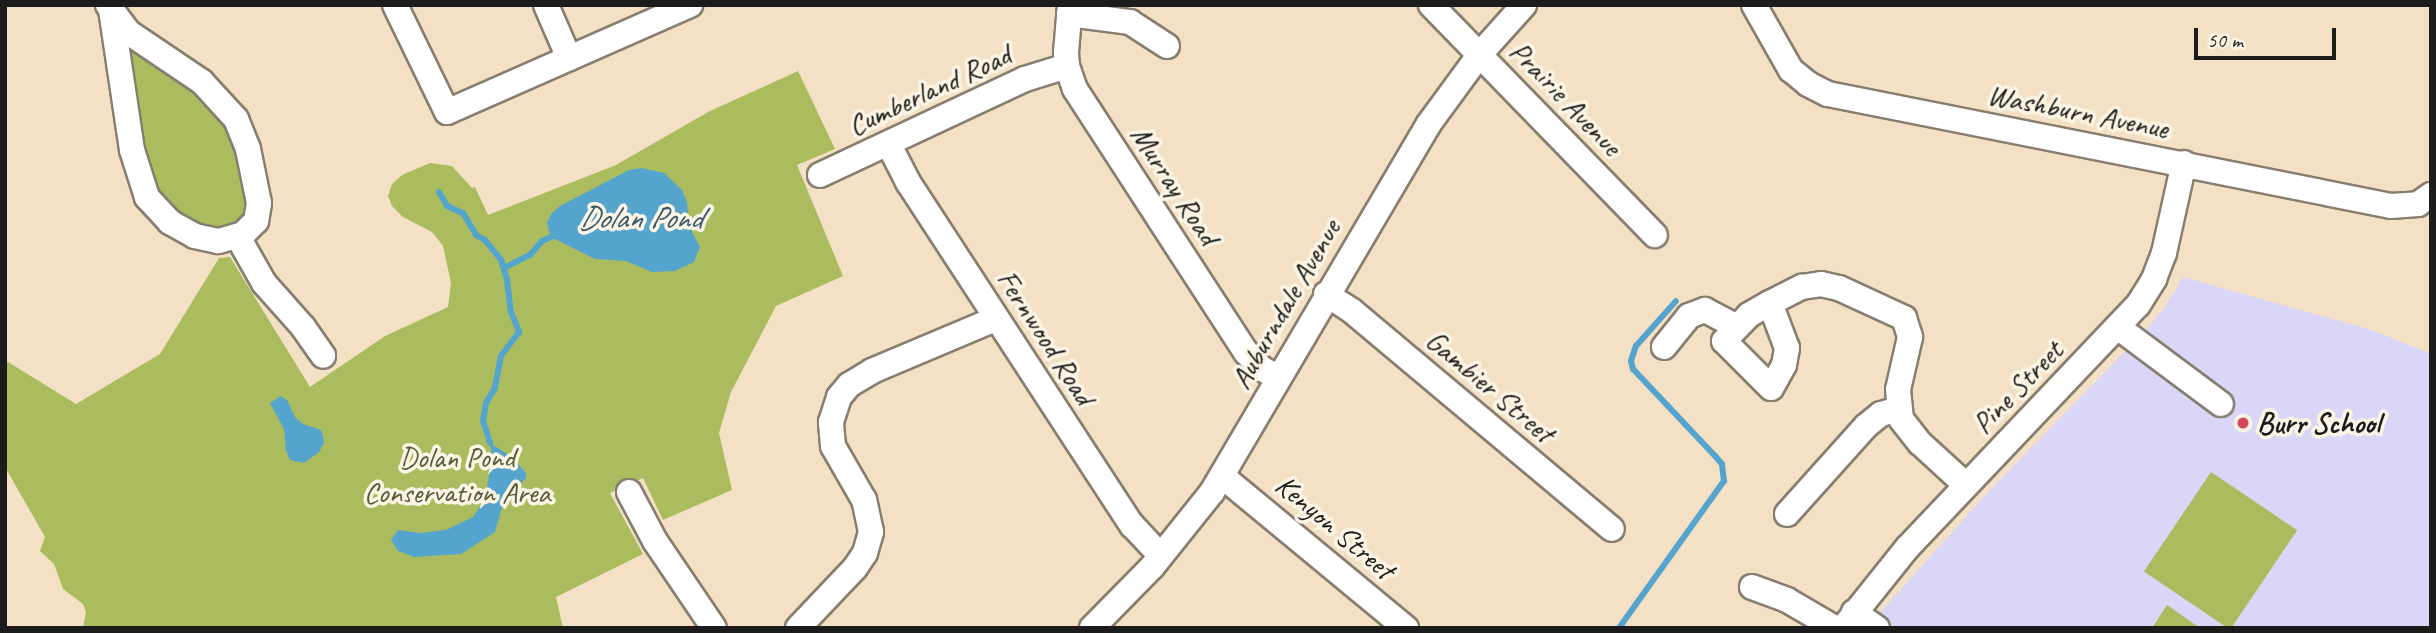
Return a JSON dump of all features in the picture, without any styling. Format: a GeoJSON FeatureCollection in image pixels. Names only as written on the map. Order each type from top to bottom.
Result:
{"type":"FeatureCollection","features":[{"type":"Feature","properties":{"kind":"street"},"geometry":{"type":"LineString","coordinates":[[395,5],[447,112],[691,5]]}},
{"type":"Feature","properties":{"kind":"street"},"geometry":{"type":"LineString","coordinates":[[546,5],[569,58]]}},
{"type":"Feature","properties":{"kind":"street","name":"Prairie Avenue"},"geometry":{"type":"LineString","coordinates":[[1431,5],[1655,235]]}},
{"type":"Feature","properties":{"kind":"street","name":"Auburndale Avenue"},"geometry":{"type":"LineString","coordinates":[[1096,627],[1161,556],[1222,476],[1326,294],[1428,125],[1480,54],[1524,5]]}},
{"type":"Feature","properties":{"kind":"street","name":"Washburn Avenue"},"geometry":{"type":"LineString","coordinates":[[1754,5],[1791,70],[1808,84],[1828,94],[2391,206],[2410,206],[2431,195]]}},
{"type":"Feature","properties":{"kind":"street"},"geometry":{"type":"LineString","coordinates":[[109,8],[134,37],[202,82],[236,119],[248,149],[259,203],[256,221],[238,237],[218,241],[186,233],[163,217],[147,197],[132,150],[117,34],[109,8]]}},
{"type":"Feature","properties":{"kind":"street"},"geometry":{"type":"LineString","coordinates":[[1070,10],[1130,22],[1167,46]]}},
{"type":"Feature","properties":{"kind":"street","name":"Murray Road"},"geometry":{"type":"LineString","coordinates":[[1070,10],[1067,66],[1082,99],[1246,352],[1259,366],[1278,378]]}},
{"type":"Feature","properties":{"kind":"street","name":"Cumberland Road"},"geometry":{"type":"LineString","coordinates":[[820,175],[1025,79],[1067,66]]}},
{"type":"Feature","properties":{"kind":"street","name":"Fernwood Road"},"geometry":{"type":"LineString","coordinates":[[888,145],[908,182],[995,318],[1132,525],[1161,556]]}},
{"type":"Feature","properties":{"kind":"street","name":"Pine Street"},"geometry":{"type":"LineString","coordinates":[[1849,620],[1895,562],[2119,328],[2147,292],[2159,267],[2184,163]]}},
{"type":"Feature","properties":{"kind":"street"},"geometry":{"type":"LineString","coordinates":[[238,237],[264,283],[303,327],[323,356]]}},
{"type":"Feature","properties":{"kind":"street"},"geometry":{"type":"LineString","coordinates":[[1770,303],[1787,348],[1781,374],[1771,388],[1724,341],[1737,327],[1770,303],[1802,287],[1821,284],[1839,288],[1904,318],[1910,337],[1898,390],[1898,410],[1912,434],[1966,485]]}},
{"type":"Feature","properties":{"kind":"street","name":"Gambier Street"},"geometry":{"type":"LineString","coordinates":[[1326,294],[1352,311],[1612,529]]}},
{"type":"Feature","properties":{"kind":"street"},"geometry":{"type":"LineString","coordinates":[[1664,347],[1689,316],[1705,310],[1737,327]]}},
{"type":"Feature","properties":{"kind":"street"},"geometry":{"type":"LineString","coordinates":[[798,628],[855,568],[870,539],[868,508],[836,454],[831,438],[832,414],[839,397],[849,385],[872,370],[995,318]]}},
{"type":"Feature","properties":{"kind":"street"},"geometry":{"type":"LineString","coordinates":[[2119,328],[2221,404]]}},
{"type":"Feature","properties":{"kind":"street"},"geometry":{"type":"LineString","coordinates":[[1787,514],[1866,426],[1881,414],[1898,410]]}},
{"type":"Feature","properties":{"kind":"street","name":"Kenyon Street"},"geometry":{"type":"LineString","coordinates":[[1222,476],[1406,628]]}},
{"type":"Feature","properties":{"kind":"street"},"geometry":{"type":"LineString","coordinates":[[629,492],[655,541],[715,628]]}},
{"type":"Feature","properties":{"kind":"street"},"geometry":{"type":"LineString","coordinates":[[1752,587],[1787,600],[1835,628]]}},
{"type":"Feature","properties":{"kind":"street"},"geometry":{"type":"LineString","coordinates":[[1849,620],[1877,628]]}},
{"type":"Feature","properties":{"kind":"shaded area","name":"Burr School"},"geometry":{"type":"Polygon","coordinates":[[[2183,277],[2372,330],[2431,354],[2431,628],[1866,628],[1989,491],[2144,332],[2165,307],[2183,277]]]}},
{"type":"Feature","properties":{"kind":"green space"},"geometry":{"type":"Polygon","coordinates":[[[126,42],[206,100],[228,125],[250,196],[246,216],[229,230],[202,226],[178,213],[158,193],[146,172],[126,42]]]}},
{"type":"Feature","properties":{"kind":"green space","name":"Dolan Pond Conservation Area"},"geometry":{"type":"Polygon","coordinates":[[[798,71],[835,149],[797,165],[843,276],[776,306],[731,392],[719,433],[732,490],[663,520],[643,478],[610,493],[643,554],[556,597],[563,628],[83,628],[86,612],[83,604],[63,589],[54,564],[40,551],[45,537],[5,467],[5,364],[8,362],[76,404],[160,354],[219,258],[230,257],[310,387],[385,336],[448,307],[451,283],[443,246],[432,232],[403,217],[392,206],[388,196],[392,184],[402,175],[430,163],[452,166],[472,188],[475,187],[488,215],[616,165],[708,112],[798,71]]]}},
{"type":"Feature","properties":{"kind":"green space"},"geometry":{"type":"Polygon","coordinates":[[[2211,472],[2297,530],[2231,628],[2144,571],[2211,472]]]}},
{"type":"Feature","properties":{"kind":"green space"},"geometry":{"type":"Polygon","coordinates":[[[2167,605],[2200,628],[2152,628],[2167,605]]]}},
{"type":"Feature","properties":{"kind":"water","name":"Dolan Pond"},"geometry":{"type":"Polygon","coordinates":[[[641,168],[664,173],[682,190],[687,202],[689,226],[700,247],[694,262],[675,271],[652,272],[626,261],[595,259],[551,237],[547,223],[551,214],[560,206],[629,170],[641,168]]]}},
{"type":"Feature","properties":{"kind":"water"},"geometry":{"type":"Polygon","coordinates":[[[281,396],[287,400],[295,417],[303,424],[321,430],[324,443],[319,452],[304,463],[290,460],[286,451],[284,429],[270,403],[281,396]]]}},
{"type":"Feature","properties":{"kind":"water"},"geometry":{"type":"Polygon","coordinates":[[[490,443],[512,457],[526,473],[526,478],[504,500],[495,532],[461,554],[414,557],[398,551],[391,540],[398,530],[421,533],[446,530],[473,517],[485,499],[492,457],[490,443]]]}},
{"type":"Feature","properties":{"kind":"waterway"},"geometry":{"type":"LineString","coordinates":[[439,192],[447,206],[463,213],[476,235],[485,240],[501,260],[507,280],[511,312],[519,332],[501,356],[495,388],[486,403],[483,421],[490,443]]}},
{"type":"Feature","properties":{"kind":"waterway"},"geometry":{"type":"LineString","coordinates":[[504,268],[531,254],[542,241],[551,237]]}},
{"type":"Feature","properties":{"kind":"waterway"},"geometry":{"type":"LineString","coordinates":[[1619,628],[1724,481],[1722,464],[1633,369],[1631,361],[1636,346],[1676,301]]}},
{"type":"Feature","properties":{"kind":"place","name":"Burr School"},"geometry":{"type":"Point","coordinates":[2243,423]}}]}
